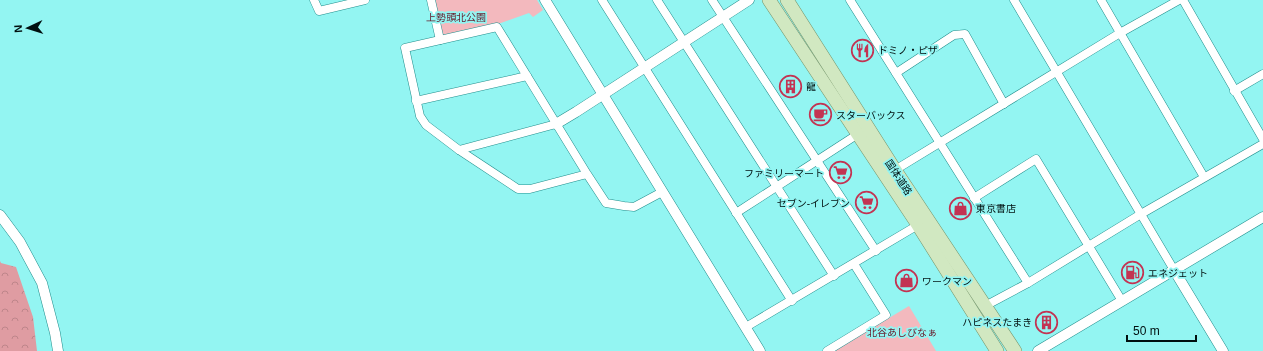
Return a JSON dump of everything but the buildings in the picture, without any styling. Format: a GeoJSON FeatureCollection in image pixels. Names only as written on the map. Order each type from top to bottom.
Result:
{"type":"FeatureCollection","features":[{"type":"Feature","properties":{"kind":"main road","name":"国体道路"},"geometry":{"type":"LineString","coordinates":[[769,0],[918,225],[997,351]]}},
{"type":"Feature","properties":{"kind":"main road","name":"国体道路"},"geometry":{"type":"LineString","coordinates":[[786,0],[895,170],[1015,351]]}},
{"type":"Feature","properties":{"kind":"street"},"geometry":{"type":"LineString","coordinates":[[314,0],[319,11],[365,0]]}},
{"type":"Feature","properties":{"kind":"street"},"geometry":{"type":"LineString","coordinates":[[431,0],[440,40]]}},
{"type":"Feature","properties":{"kind":"street"},"geometry":{"type":"LineString","coordinates":[[545,0],[760,351]]}},
{"type":"Feature","properties":{"kind":"street"},"geometry":{"type":"LineString","coordinates":[[602,0],[792,301]]}},
{"type":"Feature","properties":{"kind":"street"},"geometry":{"type":"LineString","coordinates":[[657,0],[834,276]]}},
{"type":"Feature","properties":{"kind":"street"},"geometry":{"type":"LineString","coordinates":[[712,0],[876,251]]}},
{"type":"Feature","properties":{"kind":"street"},"geometry":{"type":"LineString","coordinates":[[459,150],[556,124],[750,0]]}},
{"type":"Feature","properties":{"kind":"street"},"geometry":{"type":"LineString","coordinates":[[850,0],[1028,283]]}},
{"type":"Feature","properties":{"kind":"street"},"geometry":{"type":"LineString","coordinates":[[1014,0],[1221,350]]}},
{"type":"Feature","properties":{"kind":"street"},"geometry":{"type":"LineString","coordinates":[[1101,0],[1204,177]]}},
{"type":"Feature","properties":{"kind":"street"},"geometry":{"type":"LineString","coordinates":[[895,170],[1120,33],[1179,0]]}},
{"type":"Feature","properties":{"kind":"street"},"geometry":{"type":"LineString","coordinates":[[1183,0],[1263,139]]}},
{"type":"Feature","properties":{"kind":"street"},"geometry":{"type":"LineString","coordinates":[[587,174],[530,189],[518,189],[459,150],[426,125],[420,116],[406,48],[497,27],[606,203],[634,207],[662,192]]}},
{"type":"Feature","properties":{"kind":"street"},"geometry":{"type":"LineString","coordinates":[[896,73],[954,35],[966,34],[1004,104]]}},
{"type":"Feature","properties":{"kind":"street"},"geometry":{"type":"LineString","coordinates":[[1234,91],[1263,74]]}},
{"type":"Feature","properties":{"kind":"street"},"geometry":{"type":"LineString","coordinates":[[416,101],[527,76]]}},
{"type":"Feature","properties":{"kind":"street"},"geometry":{"type":"LineString","coordinates":[[736,213],[858,134]]}},
{"type":"Feature","properties":{"kind":"street"},"geometry":{"type":"LineString","coordinates":[[985,306],[1028,283],[1141,214],[1263,144]]}},
{"type":"Feature","properties":{"kind":"street"},"geometry":{"type":"LineString","coordinates":[[974,198],[1036,159],[1122,301]]}},
{"type":"Feature","properties":{"kind":"street"},"geometry":{"type":"LineString","coordinates":[[0,215],[20,242],[42,283],[55,333],[58,351]]}},
{"type":"Feature","properties":{"kind":"street"},"geometry":{"type":"LineString","coordinates":[[1038,351],[1263,217]]}},
{"type":"Feature","properties":{"kind":"street"},"geometry":{"type":"LineString","coordinates":[[746,328],[918,225]]}},
{"type":"Feature","properties":{"kind":"street"},"geometry":{"type":"LineString","coordinates":[[827,351],[886,315],[854,264]]}},
{"type":"Feature","properties":{"kind":"green space","name":"上勢頭北公園"},"geometry":{"type":"Polygon","coordinates":[[[434,0],[537,0],[543,10],[533,17],[529,13],[498,24],[442,37],[434,0]]]}},
{"type":"Feature","properties":{"kind":"green space"},"geometry":{"type":"Polygon","coordinates":[[[0,261],[1,263],[16,267],[33,317],[37,351],[0,351],[0,261]]]}},
{"type":"Feature","properties":{"kind":"green space","name":"北谷あしびなぁ"},"geometry":{"type":"Polygon","coordinates":[[[909,306],[936,351],[834,351],[909,306]]]}},
{"type":"Feature","properties":{"kind":"place","name":"ドミノ・ピザ"},"geometry":{"type":"Point","coordinates":[863,50]}},
{"type":"Feature","properties":{"kind":"place","name":"龍"},"geometry":{"type":"Point","coordinates":[791,86]}},
{"type":"Feature","properties":{"kind":"place","name":"スターバックス"},"geometry":{"type":"Point","coordinates":[821,115]}},
{"type":"Feature","properties":{"kind":"place","name":"ファミリーマート"},"geometry":{"type":"Point","coordinates":[840,173]}},
{"type":"Feature","properties":{"kind":"place","name":"セブン-イレブン"},"geometry":{"type":"Point","coordinates":[866,203]}},
{"type":"Feature","properties":{"kind":"place","name":"東京書店"},"geometry":{"type":"Point","coordinates":[961,208]}},
{"type":"Feature","properties":{"kind":"place","name":"エネジェット"},"geometry":{"type":"Point","coordinates":[1133,273]}},
{"type":"Feature","properties":{"kind":"place","name":"ワークマン"},"geometry":{"type":"Point","coordinates":[906,281]}},
{"type":"Feature","properties":{"kind":"place","name":"ハピネスたまき"},"geometry":{"type":"Point","coordinates":[1047,322]}}]}
